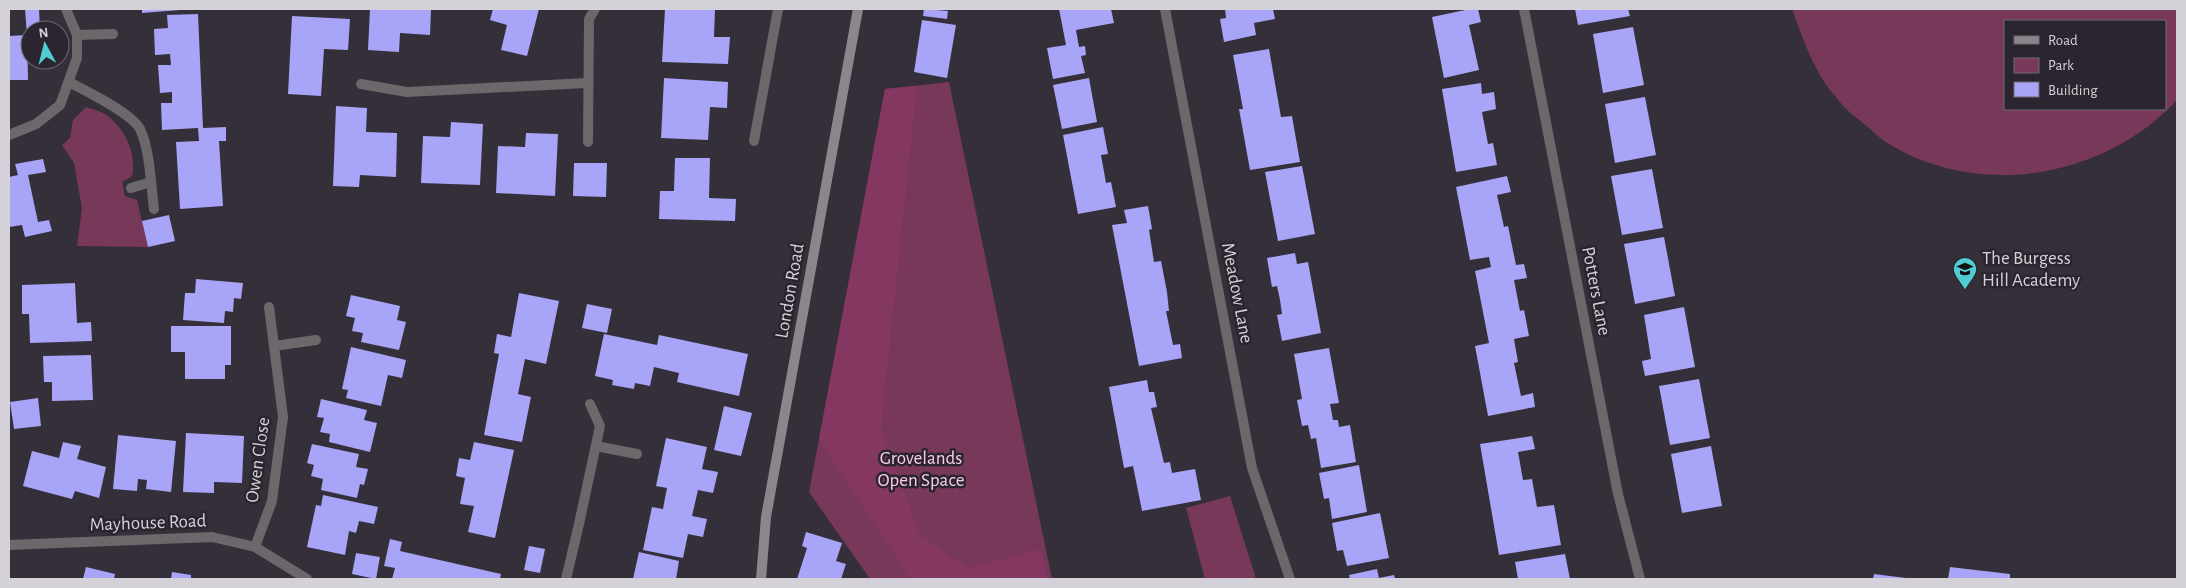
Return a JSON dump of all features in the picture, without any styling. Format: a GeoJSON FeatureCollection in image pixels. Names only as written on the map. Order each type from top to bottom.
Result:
{"type":"FeatureCollection","features":[{"type":"Feature","properties":{"kind":"main road","name":"London Road"},"geometry":{"type":"LineString","coordinates":[[761,579],[766,517],[858,9]]}},
{"type":"Feature","properties":{"kind":"street"},"geometry":{"type":"LineString","coordinates":[[9,136],[36,124],[60,105],[77,58],[77,34],[66,9]]}},
{"type":"Feature","properties":{"kind":"street"},"geometry":{"type":"LineString","coordinates":[[588,142],[589,19],[595,9]]}},
{"type":"Feature","properties":{"kind":"street"},"geometry":{"type":"LineString","coordinates":[[754,141],[778,9]]}},
{"type":"Feature","properties":{"kind":"street","name":"Meadow Lane"},"geometry":{"type":"LineString","coordinates":[[1165,9],[1252,468],[1290,579]]}},
{"type":"Feature","properties":{"kind":"street","name":"Potters Lane"},"geometry":{"type":"LineString","coordinates":[[1524,9],[1618,494],[1640,579]]}},
{"type":"Feature","properties":{"kind":"street"},"geometry":{"type":"LineString","coordinates":[[77,34],[113,34]]}},
{"type":"Feature","properties":{"kind":"street"},"geometry":{"type":"LineString","coordinates":[[69,82],[113,106],[139,128],[148,157],[154,209]]}},
{"type":"Feature","properties":{"kind":"street"},"geometry":{"type":"LineString","coordinates":[[361,84],[407,92],[587,83]]}},
{"type":"Feature","properties":{"kind":"street"},"geometry":{"type":"LineString","coordinates":[[131,188],[150,182]]}},
{"type":"Feature","properties":{"kind":"street","name":"Owen Close"},"geometry":{"type":"LineString","coordinates":[[255,547],[272,502],[283,417],[269,307]]}},
{"type":"Feature","properties":{"kind":"street"},"geometry":{"type":"LineString","coordinates":[[274,346],[316,340]]}},
{"type":"Feature","properties":{"kind":"street"},"geometry":{"type":"LineString","coordinates":[[566,579],[600,426],[590,404]]}},
{"type":"Feature","properties":{"kind":"street"},"geometry":{"type":"LineString","coordinates":[[596,446],[637,454]]}},
{"type":"Feature","properties":{"kind":"street","name":"Mayhouse Road"},"geometry":{"type":"LineString","coordinates":[[9,545],[212,537],[255,547],[307,579]]}},
{"type":"Feature","properties":{"kind":"green space"},"geometry":{"type":"Polygon","coordinates":[[[1792,9],[2177,9],[2177,100],[2166,110],[2166,20],[2004,20],[2004,110],[2166,110],[2148,126],[2115,147],[2079,163],[2041,172],[2002,175],[1963,172],[1925,161],[1889,144],[1881,138],[1848,111],[1832,92],[1822,79],[1808,51],[1792,9]]]}},
{"type":"Feature","properties":{"kind":"green space","name":"Grovelands Open Space"},"geometry":{"type":"Polygon","coordinates":[[[949,82],[1052,579],[870,579],[809,492],[885,89],[949,82]]]}},
{"type":"Feature","properties":{"kind":"green space"},"geometry":{"type":"Polygon","coordinates":[[[86,107],[103,113],[112,120],[128,142],[133,159],[132,176],[122,182],[125,196],[137,200],[148,247],[77,246],[82,208],[74,163],[62,145],[70,138],[73,120],[86,107]]]}},
{"type":"Feature","properties":{"kind":"green space"},"geometry":{"type":"Polygon","coordinates":[[[1230,496],[1256,579],[1205,579],[1186,508],[1230,496]]]}},
{"type":"Feature","properties":{"kind":"shaded area"},"geometry":{"type":"Polygon","coordinates":[[[917,86],[881,427],[920,535],[969,568],[1041,549],[1047,579],[910,579],[819,439],[885,89],[917,86]]]}},
{"type":"Feature","properties":{"kind":"building"},"geometry":{"type":"Polygon","coordinates":[[[25,9],[39,9],[40,20],[26,20],[25,9]]]}},
{"type":"Feature","properties":{"kind":"building"},"geometry":{"type":"Polygon","coordinates":[[[142,9],[180,9],[180,10],[142,13],[142,9]]]}},
{"type":"Feature","properties":{"kind":"building"},"geometry":{"type":"Polygon","coordinates":[[[370,9],[431,9],[430,35],[400,33],[399,52],[368,50],[370,9]]]}},
{"type":"Feature","properties":{"kind":"building"},"geometry":{"type":"Polygon","coordinates":[[[493,9],[539,9],[527,56],[501,50],[507,25],[490,20],[493,9]]]}},
{"type":"Feature","properties":{"kind":"building"},"geometry":{"type":"Polygon","coordinates":[[[665,9],[715,9],[714,37],[730,37],[728,64],[662,62],[665,9]]]}},
{"type":"Feature","properties":{"kind":"building"},"geometry":{"type":"Polygon","coordinates":[[[924,9],[948,11],[947,19],[923,16],[924,9]]]}},
{"type":"Feature","properties":{"kind":"building"},"geometry":{"type":"Polygon","coordinates":[[[1059,9],[1111,9],[1114,23],[1076,30],[1079,47],[1085,46],[1086,55],[1081,56],[1085,73],[1053,79],[1047,48],[1066,45],[1059,9]]]}},
{"type":"Feature","properties":{"kind":"building"},"geometry":{"type":"Polygon","coordinates":[[[1225,9],[1273,9],[1275,19],[1254,23],[1256,35],[1224,42],[1220,19],[1226,18],[1225,9]]]}},
{"type":"Feature","properties":{"kind":"building"},"geometry":{"type":"Polygon","coordinates":[[[1478,9],[1481,22],[1469,25],[1479,70],[1444,78],[1432,17],[1478,9]]]}},
{"type":"Feature","properties":{"kind":"building"},"geometry":{"type":"Polygon","coordinates":[[[1575,9],[1628,9],[1630,16],[1578,25],[1575,9]]]}},
{"type":"Feature","properties":{"kind":"building"},"geometry":{"type":"Polygon","coordinates":[[[198,14],[203,128],[226,127],[226,141],[219,141],[223,206],[180,209],[176,142],[199,141],[198,128],[162,130],[161,103],[172,103],[172,92],[160,93],[158,65],[171,65],[170,54],[155,55],[154,29],[168,28],[167,15],[198,14]]]}},
{"type":"Feature","properties":{"kind":"building"},"geometry":{"type":"Polygon","coordinates":[[[292,16],[350,19],[348,50],[324,49],[321,96],[288,94],[292,16]]]}},
{"type":"Feature","properties":{"kind":"building"},"geometry":{"type":"Polygon","coordinates":[[[922,20],[956,25],[947,78],[914,72],[922,20]]]}},
{"type":"Feature","properties":{"kind":"building"},"geometry":{"type":"Polygon","coordinates":[[[1633,27],[1644,85],[1603,93],[1593,34],[1633,27]]]}},
{"type":"Feature","properties":{"kind":"building"},"geometry":{"type":"Polygon","coordinates":[[[20,35],[20,70],[28,70],[28,80],[9,80],[9,36],[20,35]]]}},
{"type":"Feature","properties":{"kind":"building"},"geometry":{"type":"Polygon","coordinates":[[[1269,49],[1281,117],[1292,116],[1300,162],[1250,170],[1239,109],[1243,109],[1233,55],[1269,49]]]}},
{"type":"Feature","properties":{"kind":"building"},"geometry":{"type":"Polygon","coordinates":[[[664,78],[728,82],[727,108],[710,107],[708,140],[661,138],[664,78]]]}},
{"type":"Feature","properties":{"kind":"building"},"geometry":{"type":"Polygon","coordinates":[[[1089,78],[1097,122],[1062,129],[1053,85],[1089,78]]]}},
{"type":"Feature","properties":{"kind":"building"},"geometry":{"type":"Polygon","coordinates":[[[1481,83],[1482,94],[1494,92],[1496,109],[1482,112],[1488,144],[1493,143],[1497,165],[1456,172],[1442,89],[1481,83]]]}},
{"type":"Feature","properties":{"kind":"building"},"geometry":{"type":"Polygon","coordinates":[[[1645,97],[1656,155],[1615,163],[1605,104],[1645,97]]]}},
{"type":"Feature","properties":{"kind":"building"},"geometry":{"type":"Polygon","coordinates":[[[336,106],[367,108],[366,132],[397,133],[396,177],[360,175],[359,187],[333,186],[336,106]]]}},
{"type":"Feature","properties":{"kind":"building"},"geometry":{"type":"Polygon","coordinates":[[[451,122],[483,124],[480,185],[421,183],[423,136],[450,137],[451,122]]]}},
{"type":"Feature","properties":{"kind":"building"},"geometry":{"type":"Polygon","coordinates":[[[1103,127],[1108,154],[1101,155],[1106,183],[1111,182],[1116,207],[1078,214],[1063,135],[1103,127]]]}},
{"type":"Feature","properties":{"kind":"building"},"geometry":{"type":"Polygon","coordinates":[[[526,133],[558,134],[555,196],[496,193],[498,146],[525,147],[526,133]]]}},
{"type":"Feature","properties":{"kind":"building"},"geometry":{"type":"Polygon","coordinates":[[[675,158],[710,158],[709,198],[736,199],[735,221],[659,219],[660,191],[674,191],[675,158]]]}},
{"type":"Feature","properties":{"kind":"building"},"geometry":{"type":"Polygon","coordinates":[[[43,159],[46,172],[28,175],[38,222],[49,220],[52,231],[25,237],[22,225],[9,227],[9,177],[18,175],[15,164],[43,159]]]}},
{"type":"Feature","properties":{"kind":"building"},"geometry":{"type":"Polygon","coordinates":[[[574,163],[607,163],[606,197],[573,196],[574,163]]]}},
{"type":"Feature","properties":{"kind":"building"},"geometry":{"type":"Polygon","coordinates":[[[1302,166],[1315,234],[1278,241],[1265,172],[1302,166]]]}},
{"type":"Feature","properties":{"kind":"building"},"geometry":{"type":"Polygon","coordinates":[[[1652,169],[1663,228],[1622,235],[1611,176],[1652,169]]]}},
{"type":"Feature","properties":{"kind":"building"},"geometry":{"type":"Polygon","coordinates":[[[1507,176],[1511,192],[1497,195],[1504,227],[1508,226],[1516,265],[1524,264],[1527,278],[1514,280],[1520,311],[1524,310],[1529,336],[1514,339],[1518,362],[1514,363],[1521,396],[1533,393],[1535,407],[1488,416],[1475,346],[1489,343],[1475,271],[1491,267],[1489,257],[1470,260],[1456,187],[1507,176]]]}},
{"type":"Feature","properties":{"kind":"building"},"geometry":{"type":"Polygon","coordinates":[[[1148,206],[1152,229],[1149,230],[1154,262],[1161,261],[1169,311],[1166,311],[1173,345],[1180,344],[1182,358],[1139,366],[1112,225],[1127,223],[1124,210],[1148,206]]]}},
{"type":"Feature","properties":{"kind":"building"},"geometry":{"type":"Polygon","coordinates":[[[169,215],[175,241],[148,247],[142,221],[169,215]]]}},
{"type":"Feature","properties":{"kind":"building"},"geometry":{"type":"Polygon","coordinates":[[[1664,237],[1675,296],[1635,304],[1624,244],[1664,237]]]}},
{"type":"Feature","properties":{"kind":"building"},"geometry":{"type":"Polygon","coordinates":[[[1295,253],[1297,264],[1308,262],[1321,333],[1282,341],[1277,315],[1282,314],[1280,300],[1277,286],[1272,287],[1267,258],[1295,253]]]}},
{"type":"Feature","properties":{"kind":"building"},"geometry":{"type":"Polygon","coordinates":[[[196,279],[243,283],[241,299],[234,298],[233,312],[225,311],[224,323],[183,320],[185,293],[195,293],[196,279]]]}},
{"type":"Feature","properties":{"kind":"building"},"geometry":{"type":"Polygon","coordinates":[[[75,283],[77,323],[91,322],[92,341],[30,343],[29,314],[22,314],[22,285],[75,283]]]}},
{"type":"Feature","properties":{"kind":"building"},"geometry":{"type":"Polygon","coordinates":[[[519,293],[559,301],[546,364],[525,359],[518,394],[531,397],[522,442],[484,435],[499,354],[494,353],[497,334],[511,337],[519,293]]]}},
{"type":"Feature","properties":{"kind":"building"},"geometry":{"type":"Polygon","coordinates":[[[351,295],[400,306],[397,320],[406,322],[399,350],[361,342],[363,333],[352,331],[355,318],[346,316],[351,295]]]}},
{"type":"Feature","properties":{"kind":"building"},"geometry":{"type":"Polygon","coordinates":[[[587,304],[612,309],[607,333],[582,328],[587,304]]]}},
{"type":"Feature","properties":{"kind":"building"},"geometry":{"type":"Polygon","coordinates":[[[1684,307],[1695,367],[1645,376],[1642,361],[1651,359],[1644,315],[1684,307]]]}},
{"type":"Feature","properties":{"kind":"building"},"geometry":{"type":"Polygon","coordinates":[[[171,326],[231,326],[231,365],[225,365],[225,379],[185,379],[185,352],[171,352],[171,326]]]}},
{"type":"Feature","properties":{"kind":"building"},"geometry":{"type":"Polygon","coordinates":[[[604,334],[657,345],[659,335],[748,354],[739,396],[677,382],[679,373],[654,367],[650,386],[635,383],[634,389],[612,385],[613,380],[595,376],[604,334]]]}},
{"type":"Feature","properties":{"kind":"building"},"geometry":{"type":"Polygon","coordinates":[[[351,347],[406,360],[402,378],[388,375],[381,406],[346,398],[348,390],[342,389],[351,347]]]}},
{"type":"Feature","properties":{"kind":"building"},"geometry":{"type":"Polygon","coordinates":[[[1329,348],[1339,403],[1330,404],[1333,420],[1338,420],[1339,427],[1350,425],[1356,462],[1321,468],[1316,438],[1311,439],[1308,425],[1302,426],[1297,400],[1302,399],[1294,354],[1329,348]]]}},
{"type":"Feature","properties":{"kind":"building"},"geometry":{"type":"Polygon","coordinates":[[[91,355],[93,400],[52,401],[52,382],[44,382],[43,356],[91,355]]]}},
{"type":"Feature","properties":{"kind":"building"},"geometry":{"type":"Polygon","coordinates":[[[1699,379],[1710,438],[1670,445],[1659,386],[1699,379]]]}},
{"type":"Feature","properties":{"kind":"building"},"geometry":{"type":"Polygon","coordinates":[[[1147,380],[1149,392],[1154,392],[1157,407],[1151,408],[1164,463],[1170,462],[1172,473],[1195,469],[1201,500],[1142,511],[1133,466],[1124,468],[1109,387],[1147,380]]]}},
{"type":"Feature","properties":{"kind":"building"},"geometry":{"type":"Polygon","coordinates":[[[38,398],[41,426],[14,429],[10,402],[38,398]]]}},
{"type":"Feature","properties":{"kind":"building"},"geometry":{"type":"Polygon","coordinates":[[[321,399],[367,410],[364,420],[377,423],[370,452],[329,442],[330,434],[320,432],[324,418],[317,417],[321,399]]]}},
{"type":"Feature","properties":{"kind":"building"},"geometry":{"type":"Polygon","coordinates":[[[724,406],[752,413],[741,456],[714,450],[724,406]]]}},
{"type":"Feature","properties":{"kind":"building"},"geometry":{"type":"Polygon","coordinates":[[[186,433],[244,436],[242,483],[214,482],[214,493],[183,492],[186,433]]]}},
{"type":"Feature","properties":{"kind":"building"},"geometry":{"type":"Polygon","coordinates":[[[118,435],[176,441],[171,492],[146,489],[147,480],[138,479],[137,491],[113,489],[118,435]]]}},
{"type":"Feature","properties":{"kind":"building"},"geometry":{"type":"Polygon","coordinates":[[[1532,436],[1535,449],[1518,452],[1523,480],[1532,479],[1537,507],[1554,505],[1561,545],[1499,555],[1480,444],[1532,436]]]}},
{"type":"Feature","properties":{"kind":"building"},"geometry":{"type":"Polygon","coordinates":[[[666,438],[707,447],[702,469],[718,472],[713,493],[698,490],[692,516],[707,519],[703,537],[688,534],[683,558],[643,550],[652,507],[663,509],[667,488],[656,486],[666,438]]]}},
{"type":"Feature","properties":{"kind":"building"},"geometry":{"type":"Polygon","coordinates":[[[63,442],[81,446],[77,459],[106,467],[99,498],[75,491],[72,499],[23,486],[32,451],[59,458],[63,442]]]}},
{"type":"Feature","properties":{"kind":"building"},"geometry":{"type":"Polygon","coordinates":[[[474,442],[514,450],[495,538],[468,532],[474,506],[460,504],[465,478],[456,476],[459,458],[470,460],[474,442]]]}},
{"type":"Feature","properties":{"kind":"building"},"geometry":{"type":"Polygon","coordinates":[[[312,444],[359,454],[356,467],[368,469],[364,485],[360,484],[357,498],[321,490],[323,479],[311,476],[314,465],[307,463],[312,444]]]}},
{"type":"Feature","properties":{"kind":"building"},"geometry":{"type":"Polygon","coordinates":[[[1711,446],[1722,506],[1682,513],[1671,454],[1711,446]]]}},
{"type":"Feature","properties":{"kind":"building"},"geometry":{"type":"Polygon","coordinates":[[[1359,465],[1367,512],[1332,519],[1329,498],[1324,499],[1319,473],[1359,465]]]}},
{"type":"Feature","properties":{"kind":"building"},"geometry":{"type":"Polygon","coordinates":[[[323,495],[378,507],[374,524],[359,521],[356,533],[349,531],[345,555],[307,547],[316,505],[321,506],[323,495]]]}},
{"type":"Feature","properties":{"kind":"building"},"geometry":{"type":"Polygon","coordinates":[[[1380,513],[1389,558],[1347,566],[1343,550],[1337,551],[1332,523],[1380,513]]]}},
{"type":"Feature","properties":{"kind":"building"},"geometry":{"type":"Polygon","coordinates":[[[806,532],[842,543],[836,561],[846,564],[841,579],[797,579],[807,548],[802,546],[806,532]]]}},
{"type":"Feature","properties":{"kind":"building"},"geometry":{"type":"Polygon","coordinates":[[[390,539],[402,542],[400,551],[501,574],[500,579],[392,579],[395,568],[384,566],[390,539]]]}},
{"type":"Feature","properties":{"kind":"building"},"geometry":{"type":"Polygon","coordinates":[[[529,546],[545,549],[540,573],[524,570],[529,546]]]}},
{"type":"Feature","properties":{"kind":"building"},"geometry":{"type":"Polygon","coordinates":[[[639,552],[679,561],[676,579],[633,579],[639,552]]]}},
{"type":"Feature","properties":{"kind":"building"},"geometry":{"type":"Polygon","coordinates":[[[356,553],[380,557],[376,579],[352,574],[356,553]]]}},
{"type":"Feature","properties":{"kind":"building"},"geometry":{"type":"Polygon","coordinates":[[[1565,554],[1570,579],[1518,579],[1515,562],[1565,554]]]}},
{"type":"Feature","properties":{"kind":"building"},"geometry":{"type":"Polygon","coordinates":[[[86,567],[115,574],[114,579],[83,579],[86,567]]]}},
{"type":"Feature","properties":{"kind":"building"},"geometry":{"type":"Polygon","coordinates":[[[1950,567],[2010,574],[2010,579],[1948,579],[1950,567]]]}},
{"type":"Feature","properties":{"kind":"building"},"geometry":{"type":"Polygon","coordinates":[[[1377,569],[1379,578],[1394,575],[1395,579],[1350,579],[1349,575],[1377,569]]]}},
{"type":"Feature","properties":{"kind":"building"},"geometry":{"type":"Polygon","coordinates":[[[172,572],[191,575],[191,579],[171,579],[172,572]]]}},
{"type":"Feature","properties":{"kind":"building"},"geometry":{"type":"Polygon","coordinates":[[[1874,574],[1906,578],[1906,579],[1873,579],[1874,574]]]}},
{"type":"Feature","properties":{"kind":"place","name":"The Burgess Hill Academy"},"geometry":{"type":"Point","coordinates":[1965,290]}}]}
